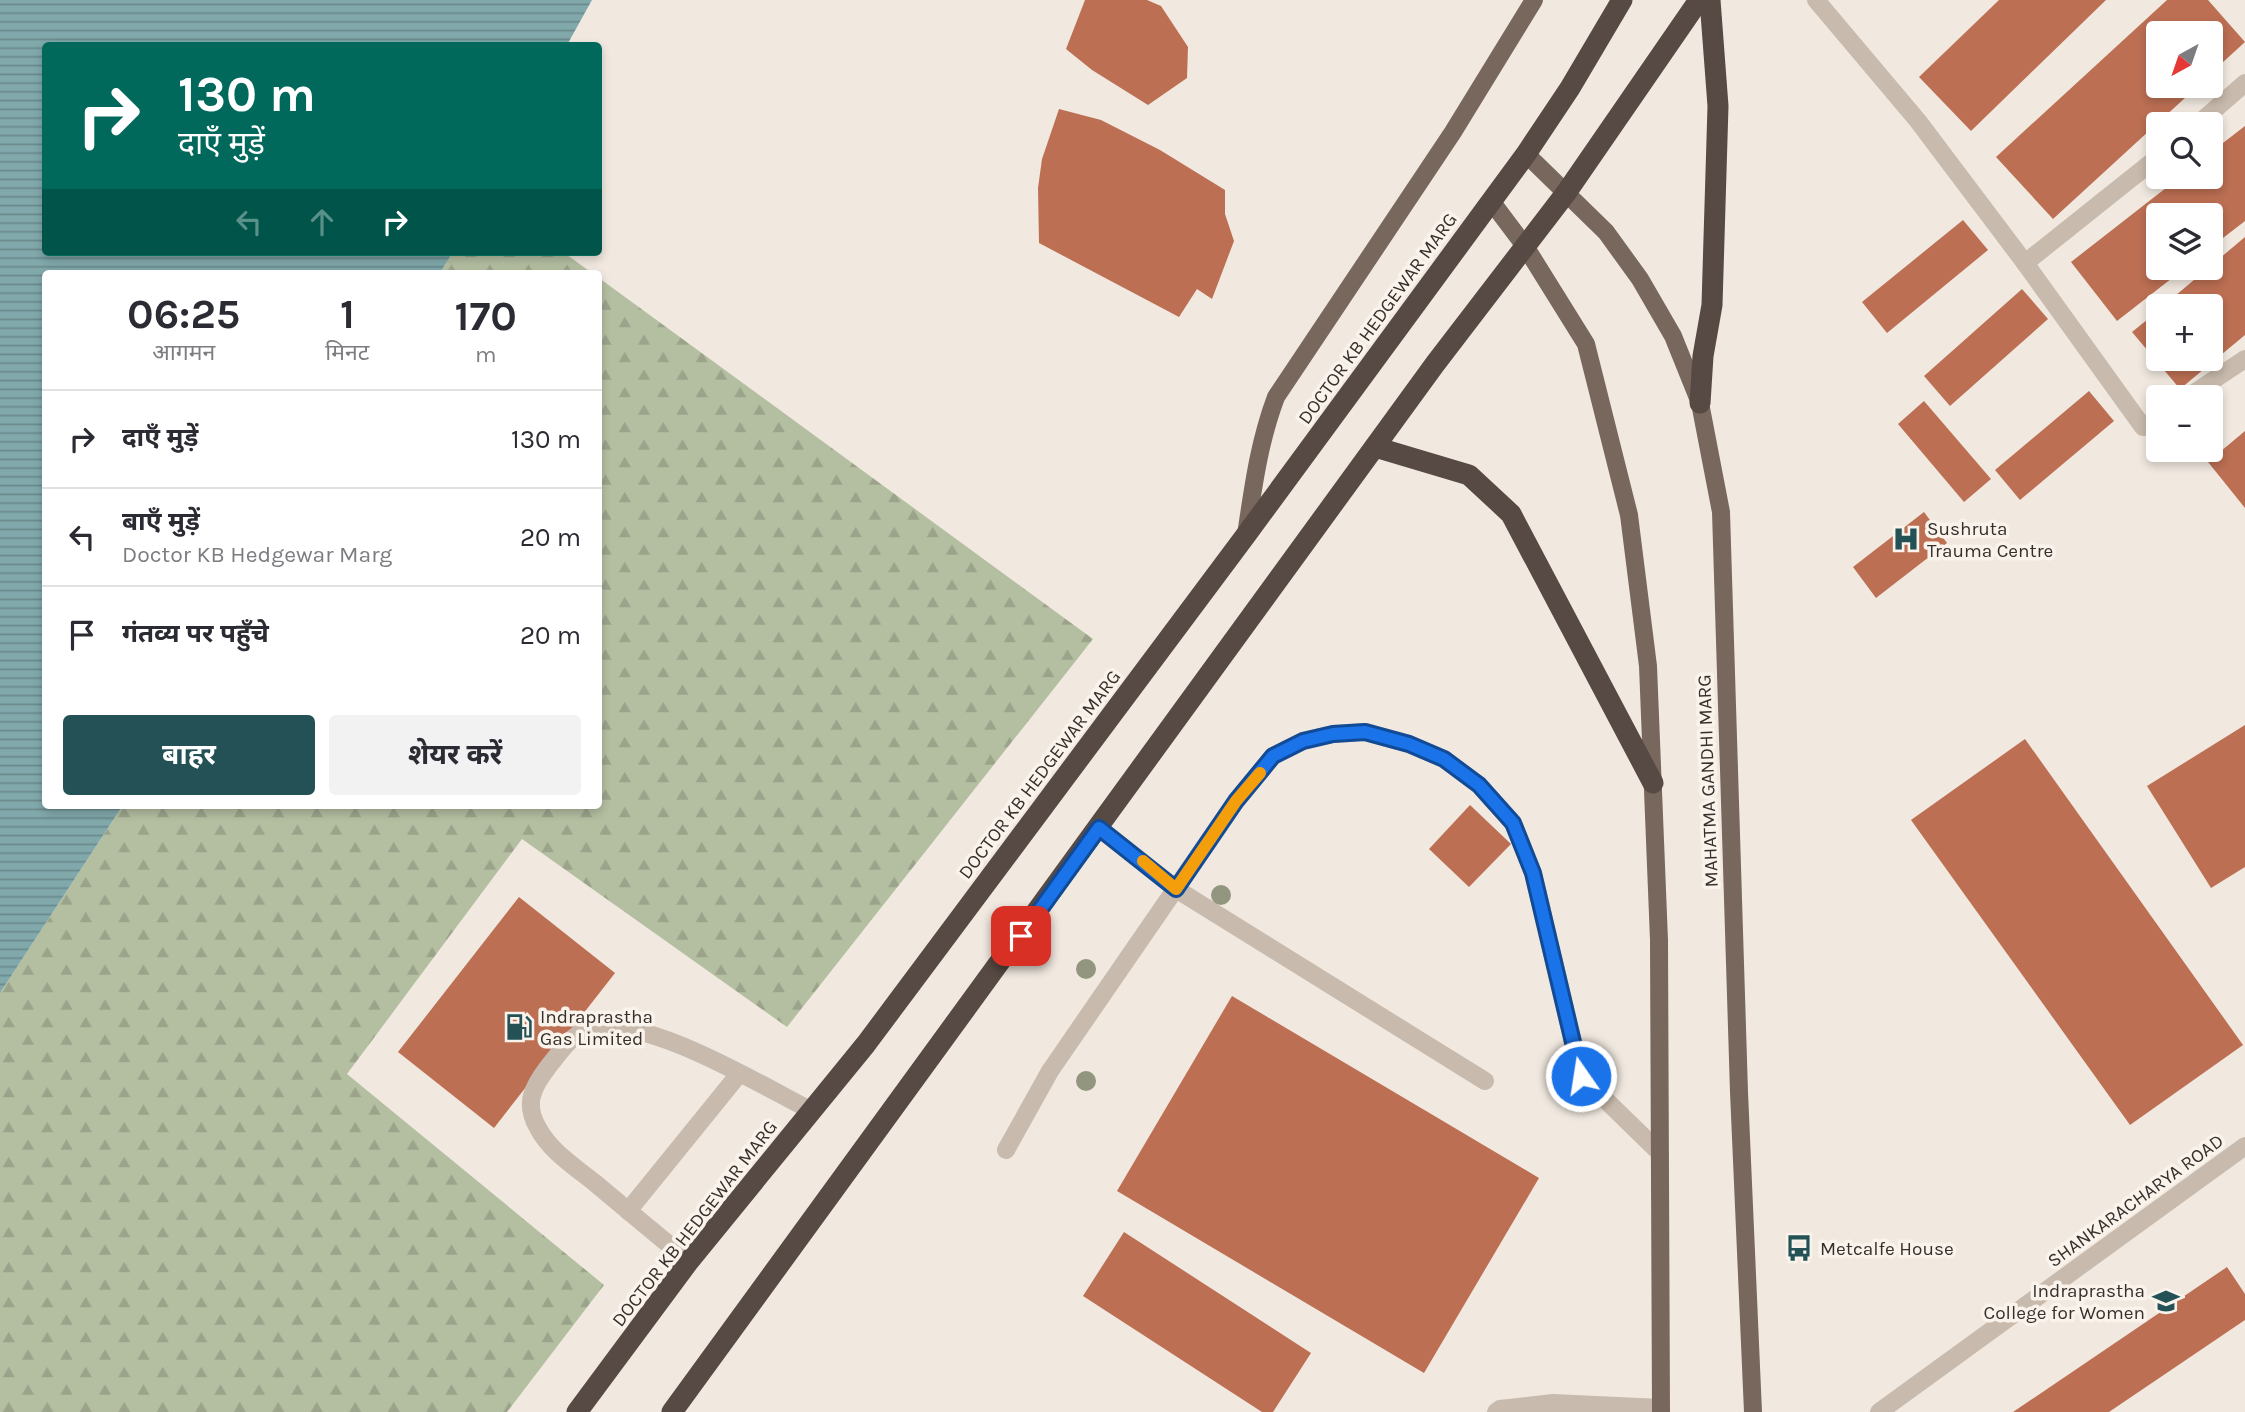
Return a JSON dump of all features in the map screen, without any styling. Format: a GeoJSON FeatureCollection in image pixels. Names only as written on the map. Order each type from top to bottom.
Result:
{"type":"FeatureCollection","features":[{"type":"Feature","properties":{"kind":"highway"},"geometry":{"type":"LineString","coordinates":[[1526,154],[1570,88],[1622,0]]}},
{"type":"Feature","properties":{"kind":"highway"},"geometry":{"type":"LineString","coordinates":[[672,1412],[1375,446],[1566,193],[1699,0]]}},
{"type":"Feature","properties":{"kind":"highway"},"geometry":{"type":"LineString","coordinates":[[1700,403],[1703,356],[1712,305],[1718,106],[1710,0]]}},
{"type":"Feature","properties":{"kind":"highway","name":"DOCTOR KB HEDGEWAR MARG"},"geometry":{"type":"LineString","coordinates":[[577,1412],[689,1261],[866,1044],[1246,536],[1526,154]]}},
{"type":"Feature","properties":{"kind":"highway"},"geometry":{"type":"LineString","coordinates":[[1375,446],[1469,475],[1511,514],[1653,783]]}},
{"type":"Feature","properties":{"kind":"main road"},"geometry":{"type":"LineString","coordinates":[[1246,536],[1258,454],[1276,397],[1453,132],[1534,0]]}},
{"type":"Feature","properties":{"kind":"main road","name":"MAHATMA GANDHI MARG"},"geometry":{"type":"LineString","coordinates":[[1526,154],[1606,232],[1640,279],[1673,336],[1700,403],[1721,512],[1739,1092],[1753,1412]]}},
{"type":"Feature","properties":{"kind":"main road"},"geometry":{"type":"LineString","coordinates":[[1491,201],[1525,247],[1586,344],[1626,503],[1648,666],[1653,783],[1659,940],[1661,1410]]}},
{"type":"Feature","properties":{"kind":"street"},"geometry":{"type":"LineString","coordinates":[[1816,0],[1917,121],[2025,263],[2143,427],[2146,425]]}},
{"type":"Feature","properties":{"kind":"street"},"geometry":{"type":"LineString","coordinates":[[2211,112],[2245,83]]}},
{"type":"Feature","properties":{"kind":"street"},"geometry":{"type":"LineString","coordinates":[[2025,263],[2146,167]]}},
{"type":"Feature","properties":{"kind":"street"},"geometry":{"type":"LineString","coordinates":[[2206,385],[2245,359]]}},
{"type":"Feature","properties":{"kind":"street"},"geometry":{"type":"LineString","coordinates":[[1006,1150],[1049,1071],[1236,801],[1273,756],[1303,741],[1333,734],[1365,732],[1409,744],[1444,759],[1479,785],[1513,823],[1533,873],[1581,1076],[1660,1153]]}},
{"type":"Feature","properties":{"kind":"street"},"geometry":{"type":"LineString","coordinates":[[1099,828],[1176,889],[1485,1081]]}},
{"type":"Feature","properties":{"kind":"street"},"geometry":{"type":"LineString","coordinates":[[689,1261],[548,1144],[531,1115],[529,1096],[538,1079],[569,1041],[587,1030],[631,1030],[682,1045],[811,1111]]}},
{"type":"Feature","properties":{"kind":"street"},"geometry":{"type":"LineString","coordinates":[[628,1211],[739,1074]]}},
{"type":"Feature","properties":{"kind":"street","name":"SHANKARACHARYA ROAD"},"geometry":{"type":"LineString","coordinates":[[1879,1412],[2245,1146]]}},
{"type":"Feature","properties":{"kind":"street"},"geometry":{"type":"LineString","coordinates":[[1496,1412],[1500,1409],[1553,1403],[1661,1410]]}},
{"type":"Feature","properties":{"kind":"green space"},"geometry":{"type":"Polygon","coordinates":[[[451,256],[569,256],[588,270],[442,270],[451,256]]]}},
{"type":"Feature","properties":{"kind":"green space"},"geometry":{"type":"Polygon","coordinates":[[[602,280],[1093,639],[787,1027],[522,839],[347,1074],[604,1285],[507,1412],[0,1412],[0,993],[120,809],[602,809],[602,280]]]}},
{"type":"Feature","properties":{"kind":"water"},"geometry":{"type":"Polygon","coordinates":[[[0,0],[592,0],[569,42],[42,42],[42,256],[451,256],[442,270],[42,270],[42,809],[120,809],[0,993],[0,0]]]}},
{"type":"Feature","properties":{"kind":"building"},"geometry":{"type":"Polygon","coordinates":[[[1085,0],[1147,0],[1161,6],[1188,47],[1187,78],[1148,105],[1092,70],[1066,49],[1085,0]]]}},
{"type":"Feature","properties":{"kind":"building"},"geometry":{"type":"Polygon","coordinates":[[[1999,0],[2106,0],[1971,131],[1919,77],[1999,0]]]}},
{"type":"Feature","properties":{"kind":"building"},"geometry":{"type":"Polygon","coordinates":[[[2167,0],[2208,0],[2245,42],[2223,62],[2223,21],[2146,21],[2146,98],[2185,98],[2170,112],[2146,112],[2146,134],[2053,219],[1996,157],[2167,0]]]}},
{"type":"Feature","properties":{"kind":"building"},"geometry":{"type":"Polygon","coordinates":[[[1059,109],[1101,120],[1160,150],[1225,190],[1225,214],[1234,241],[1212,299],[1197,289],[1179,317],[1039,243],[1038,188],[1042,159],[1059,109]]]}},
{"type":"Feature","properties":{"kind":"building"},"geometry":{"type":"Polygon","coordinates":[[[2245,126],[2245,221],[2223,238],[2223,203],[2147,203],[2165,189],[2223,189],[2223,143],[2245,126]]]}},
{"type":"Feature","properties":{"kind":"building"},"geometry":{"type":"Polygon","coordinates":[[[2146,204],[2146,280],[2170,280],[2152,294],[2146,294],[2146,298],[2117,321],[2071,262],[2146,204]]]}},
{"type":"Feature","properties":{"kind":"building"},"geometry":{"type":"Polygon","coordinates":[[[1963,220],[1988,250],[1887,333],[1862,302],[1963,220]]]}},
{"type":"Feature","properties":{"kind":"building"},"geometry":{"type":"Polygon","coordinates":[[[2245,237],[2245,335],[2223,353],[2223,294],[2177,294],[2194,280],[2223,280],[2223,256],[2245,237]]]}},
{"type":"Feature","properties":{"kind":"building"},"geometry":{"type":"Polygon","coordinates":[[[2022,289],[2048,319],[1950,406],[1924,376],[2022,289]]]}},
{"type":"Feature","properties":{"kind":"building"},"geometry":{"type":"Polygon","coordinates":[[[2146,321],[2146,349],[2132,332],[2146,321]]]}},
{"type":"Feature","properties":{"kind":"building"},"geometry":{"type":"Polygon","coordinates":[[[2165,371],[2202,371],[2185,385],[2177,385],[2165,371]]]}},
{"type":"Feature","properties":{"kind":"building"},"geometry":{"type":"Polygon","coordinates":[[[2089,391],[2114,421],[2020,500],[1995,470],[2089,391]]]}},
{"type":"Feature","properties":{"kind":"building"},"geometry":{"type":"Polygon","coordinates":[[[1924,401],[1991,479],[1964,502],[1898,424],[1924,401]]]}},
{"type":"Feature","properties":{"kind":"building"},"geometry":{"type":"Polygon","coordinates":[[[2245,431],[2245,508],[2208,462],[2223,462],[2223,449],[2245,431]]]}},
{"type":"Feature","properties":{"kind":"building"},"geometry":{"type":"Polygon","coordinates":[[[1924,512],[1947,543],[1876,598],[1853,567],[1924,512]]]}},
{"type":"Feature","properties":{"kind":"building"},"geometry":{"type":"Polygon","coordinates":[[[2245,725],[2245,867],[2211,888],[2147,786],[2245,725]]]}},
{"type":"Feature","properties":{"kind":"building"},"geometry":{"type":"Polygon","coordinates":[[[2025,739],[2243,1045],[2130,1125],[1911,820],[2025,739]]]}},
{"type":"Feature","properties":{"kind":"building"},"geometry":{"type":"Polygon","coordinates":[[[1470,805],[1511,844],[1469,887],[1429,849],[1470,805]]]}},
{"type":"Feature","properties":{"kind":"building"},"geometry":{"type":"Polygon","coordinates":[[[519,897],[615,973],[494,1128],[398,1052],[519,897]]]}},
{"type":"Feature","properties":{"kind":"building"},"geometry":{"type":"Polygon","coordinates":[[[1232,996],[1539,1178],[1424,1373],[1117,1191],[1232,996]]]}},
{"type":"Feature","properties":{"kind":"building"},"geometry":{"type":"Polygon","coordinates":[[[1124,1232],[1311,1353],[1273,1412],[1262,1412],[1083,1296],[1124,1232]]]}},
{"type":"Feature","properties":{"kind":"building"},"geometry":{"type":"Polygon","coordinates":[[[2227,1267],[2245,1294],[2245,1320],[2109,1412],[2013,1412],[2227,1267]]]}},
{"type":"Feature","properties":{"kind":"slow traffic"},"geometry":{"type":"LineString","coordinates":[[1143,861],[1176,889],[1236,801],[1260,773]]}},
{"type":"Feature","properties":{"kind":"place","name":"Sushruta Trauma Centre"},"geometry":{"type":"Point","coordinates":[1906,539]}},
{"type":"Feature","properties":{"kind":"place","name":"Indraprastha Gas Limited"},"geometry":{"type":"Point","coordinates":[519,1027]}},
{"type":"Feature","properties":{"kind":"place","name":"Metcalfe House"},"geometry":{"type":"Point","coordinates":[1799,1248]}},
{"type":"Feature","properties":{"kind":"place","name":"Indraprastha College for Women"},"geometry":{"type":"Point","coordinates":[2166,1301]}},
{"type":"Feature","properties":{"kind":"route"},"geometry":{"type":"LineString","coordinates":[[1021,936],[1099,828],[1176,889],[1236,801],[1273,756],[1303,741],[1333,734],[1365,732],[1409,744],[1444,759],[1479,785],[1513,823],[1533,873],[1581,1076]]}}]}
